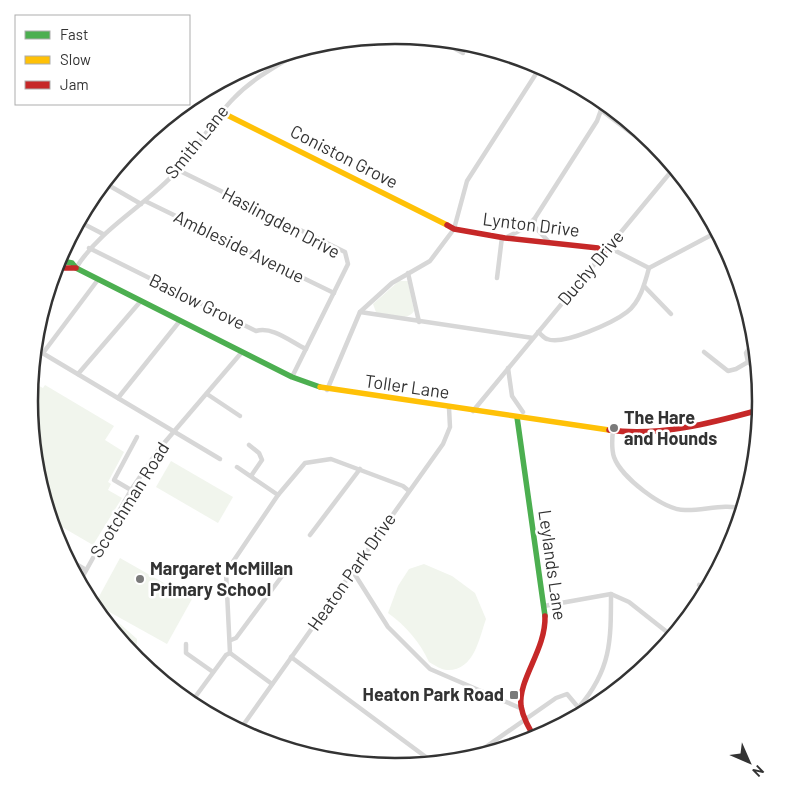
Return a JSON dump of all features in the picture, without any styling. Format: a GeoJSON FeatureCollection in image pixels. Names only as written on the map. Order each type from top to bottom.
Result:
{"type":"FeatureCollection","features":[{"type":"Feature","properties":{"kind":"main road","name":"Coniston Grove"},"geometry":{"type":"LineString","coordinates":[[221,112],[454,229]]}},
{"type":"Feature","properties":{"kind":"main road","name":"Lynton Drive"},"geometry":{"type":"LineString","coordinates":[[454,229],[504,238],[606,249]]}},
{"type":"Feature","properties":{"kind":"main road","name":"Toller Lane"},"geometry":{"type":"LineString","coordinates":[[66,261],[72,262],[76,268],[97,281],[180,322],[292,377],[327,390],[613,430],[669,429],[732,418],[752,412]]}},
{"type":"Feature","properties":{"kind":"main road"},"geometry":{"type":"LineString","coordinates":[[63,268],[76,268]]}},
{"type":"Feature","properties":{"kind":"main road","name":"Leylands Lane"},"geometry":{"type":"LineString","coordinates":[[517,417],[544,606],[545,636],[541,652],[522,690],[520,708]]}},
{"type":"Feature","properties":{"kind":"main road"},"geometry":{"type":"LineString","coordinates":[[520,708],[531,731]]}},
{"type":"Feature","properties":{"kind":"street"},"geometry":{"type":"LineString","coordinates":[[456,50],[463,53]]}},
{"type":"Feature","properties":{"kind":"street","name":"Smith Lane"},"geometry":{"type":"LineString","coordinates":[[76,268],[89,248],[103,234],[143,202],[178,170],[221,112],[246,86],[285,62]]}},
{"type":"Feature","properties":{"kind":"street"},"geometry":{"type":"LineString","coordinates":[[327,390],[360,312],[392,283],[430,261],[454,229],[467,181],[538,74]]}},
{"type":"Feature","properties":{"kind":"street"},"geometry":{"type":"LineString","coordinates":[[497,278],[504,238],[527,228],[535,218],[597,121],[601,110],[617,122]]}},
{"type":"Feature","properties":{"kind":"street","name":"Haslingden Drive"},"geometry":{"type":"LineString","coordinates":[[178,170],[345,252],[348,264],[292,377]]}},
{"type":"Feature","properties":{"kind":"street","name":"Duchy Drive"},"geometry":{"type":"LineString","coordinates":[[473,411],[669,174]]}},
{"type":"Feature","properties":{"kind":"street","name":"Ambleside Avenue"},"geometry":{"type":"LineString","coordinates":[[110,185],[334,293]]}},
{"type":"Feature","properties":{"kind":"street"},"geometry":{"type":"LineString","coordinates":[[535,218],[534,226],[548,242]]}},
{"type":"Feature","properties":{"kind":"street"},"geometry":{"type":"LineString","coordinates":[[84,224],[103,234]]}},
{"type":"Feature","properties":{"kind":"street"},"geometry":{"type":"LineString","coordinates":[[538,332],[547,340],[582,335],[627,312],[635,303],[644,286],[648,268],[711,235]]}},
{"type":"Feature","properties":{"kind":"street","name":"Baslow Grove"},"geometry":{"type":"LineString","coordinates":[[89,248],[256,331],[264,329],[306,349]]}},
{"type":"Feature","properties":{"kind":"street"},"geometry":{"type":"LineString","coordinates":[[606,249],[648,268]]}},
{"type":"Feature","properties":{"kind":"street"},"geometry":{"type":"LineString","coordinates":[[408,273],[419,322]]}},
{"type":"Feature","properties":{"kind":"street"},"geometry":{"type":"LineString","coordinates":[[97,281],[43,353],[220,459]]}},
{"type":"Feature","properties":{"kind":"street"},"geometry":{"type":"LineString","coordinates":[[644,286],[671,314]]}},
{"type":"Feature","properties":{"kind":"street"},"geometry":{"type":"LineString","coordinates":[[78,374],[140,302]]}},
{"type":"Feature","properties":{"kind":"street"},"geometry":{"type":"LineString","coordinates":[[360,312],[533,338]]}},
{"type":"Feature","properties":{"kind":"street"},"geometry":{"type":"LineString","coordinates":[[118,398],[180,322]]}},
{"type":"Feature","properties":{"kind":"street"},"geometry":{"type":"LineString","coordinates":[[704,352],[728,371],[748,362],[746,353],[748,351]]}},
{"type":"Feature","properties":{"kind":"street","name":"Scotchman Road"},"geometry":{"type":"LineString","coordinates":[[83,576],[132,490],[159,449],[242,352]]}},
{"type":"Feature","properties":{"kind":"street"},"geometry":{"type":"LineString","coordinates":[[508,368],[512,396],[523,412]]}},
{"type":"Feature","properties":{"kind":"street"},"geometry":{"type":"LineString","coordinates":[[207,394],[240,416]]}},
{"type":"Feature","properties":{"kind":"street","name":"Heaton Park Drive"},"geometry":{"type":"LineString","coordinates":[[244,724],[443,444],[450,427],[449,408]]}},
{"type":"Feature","properties":{"kind":"street"},"geometry":{"type":"LineString","coordinates":[[613,430],[612,447],[614,459],[634,482],[654,500],[671,508],[684,510],[735,508]]}},
{"type":"Feature","properties":{"kind":"street"},"geometry":{"type":"LineString","coordinates":[[132,490],[114,480],[137,437]]}},
{"type":"Feature","properties":{"kind":"street"},"geometry":{"type":"LineString","coordinates":[[249,445],[259,453],[262,460],[250,476]]}},
{"type":"Feature","properties":{"kind":"street"},"geometry":{"type":"LineString","coordinates":[[230,653],[231,640],[226,572],[278,496],[305,463],[331,458],[402,486],[409,491]]}},
{"type":"Feature","properties":{"kind":"street"},"geometry":{"type":"LineString","coordinates":[[237,467],[278,496]]}},
{"type":"Feature","properties":{"kind":"street"},"geometry":{"type":"LineString","coordinates":[[310,536],[360,470]]}},
{"type":"Feature","properties":{"kind":"street"},"geometry":{"type":"LineString","coordinates":[[77,565],[86,570]]}},
{"type":"Feature","properties":{"kind":"street"},"geometry":{"type":"LineString","coordinates":[[231,640],[236,638],[288,568]]}},
{"type":"Feature","properties":{"kind":"street"},"geometry":{"type":"LineString","coordinates":[[352,570],[388,627],[430,669],[520,708]]}},
{"type":"Feature","properties":{"kind":"street"},"geometry":{"type":"LineString","coordinates":[[580,706],[595,688],[605,665],[611,637],[610,594]]}},
{"type":"Feature","properties":{"kind":"street"},"geometry":{"type":"LineString","coordinates":[[544,606],[610,594],[629,602],[667,632]]}},
{"type":"Feature","properties":{"kind":"street"},"geometry":{"type":"LineString","coordinates":[[186,644],[186,653],[213,672]]}},
{"type":"Feature","properties":{"kind":"street"},"geometry":{"type":"LineString","coordinates":[[195,697],[226,655],[230,653]]}},
{"type":"Feature","properties":{"kind":"street"},"geometry":{"type":"LineString","coordinates":[[230,653],[272,684]]}},
{"type":"Feature","properties":{"kind":"street"},"geometry":{"type":"LineString","coordinates":[[291,658],[425,756]]}},
{"type":"Feature","properties":{"kind":"street"},"geometry":{"type":"LineString","coordinates":[[487,746],[556,698],[567,694],[579,707]]}},
{"type":"Feature","properties":{"kind":"shaded area"},"geometry":{"type":"Polygon","coordinates":[[[399,281],[408,281],[414,311],[402,317],[377,315],[373,304],[399,281]]]}},
{"type":"Feature","properties":{"kind":"shaded area"},"geometry":{"type":"Polygon","coordinates":[[[45,385],[114,426],[105,440],[124,452],[108,482],[111,484],[108,490],[122,498],[93,545],[60,526],[56,516],[44,471],[38,424],[38,388],[39,386],[43,388],[45,385]]]}},
{"type":"Feature","properties":{"kind":"shaded area"},"geometry":{"type":"Polygon","coordinates":[[[171,461],[233,497],[218,523],[156,487],[171,461]]]}},
{"type":"Feature","properties":{"kind":"shaded area"},"geometry":{"type":"Polygon","coordinates":[[[120,558],[192,599],[167,644],[105,610],[98,599],[120,558]]]}},
{"type":"Feature","properties":{"kind":"shaded area"},"geometry":{"type":"Polygon","coordinates":[[[424,564],[452,576],[475,593],[486,619],[474,652],[464,665],[456,669],[445,670],[429,662],[412,635],[388,613],[398,586],[409,569],[424,564]]]}},
{"type":"Feature","properties":{"kind":"shaded area"},"geometry":{"type":"Polygon","coordinates":[[[114,622],[120,624],[137,639],[137,647],[114,622]]]}},
{"type":"Feature","properties":{"kind":"traffic: fast"},"geometry":{"type":"LineString","coordinates":[[66,262],[72,263],[76,268],[292,377],[320,387]]}},
{"type":"Feature","properties":{"kind":"traffic: fast"},"geometry":{"type":"LineString","coordinates":[[517,417],[545,616]]}},
{"type":"Feature","properties":{"kind":"traffic: slow"},"geometry":{"type":"LineString","coordinates":[[221,112],[447,225]]}},
{"type":"Feature","properties":{"kind":"traffic: slow"},"geometry":{"type":"LineString","coordinates":[[320,387],[609,430]]}},
{"type":"Feature","properties":{"kind":"traffic: jam"},"geometry":{"type":"LineString","coordinates":[[447,225],[454,229],[505,238],[598,248],[604,252]]}},
{"type":"Feature","properties":{"kind":"traffic: jam"},"geometry":{"type":"LineString","coordinates":[[63,268],[76,268]]}},
{"type":"Feature","properties":{"kind":"traffic: jam"},"geometry":{"type":"LineString","coordinates":[[609,430],[646,432],[685,428],[752,412]]}},
{"type":"Feature","properties":{"kind":"traffic: jam"},"geometry":{"type":"LineString","coordinates":[[531,731],[523,715],[521,696],[541,641],[545,616]]}},
{"type":"Feature","properties":{"kind":"place","name":"The Hare and Hounds"},"geometry":{"type":"Point","coordinates":[614,428]}},
{"type":"Feature","properties":{"kind":"place","name":"Margaret McMillan Primary School"},"geometry":{"type":"Point","coordinates":[140,579]}},
{"type":"Feature","properties":{"kind":"place","name":"Heaton Park Road"},"geometry":{"type":"Point","coordinates":[514,695]}}]}
